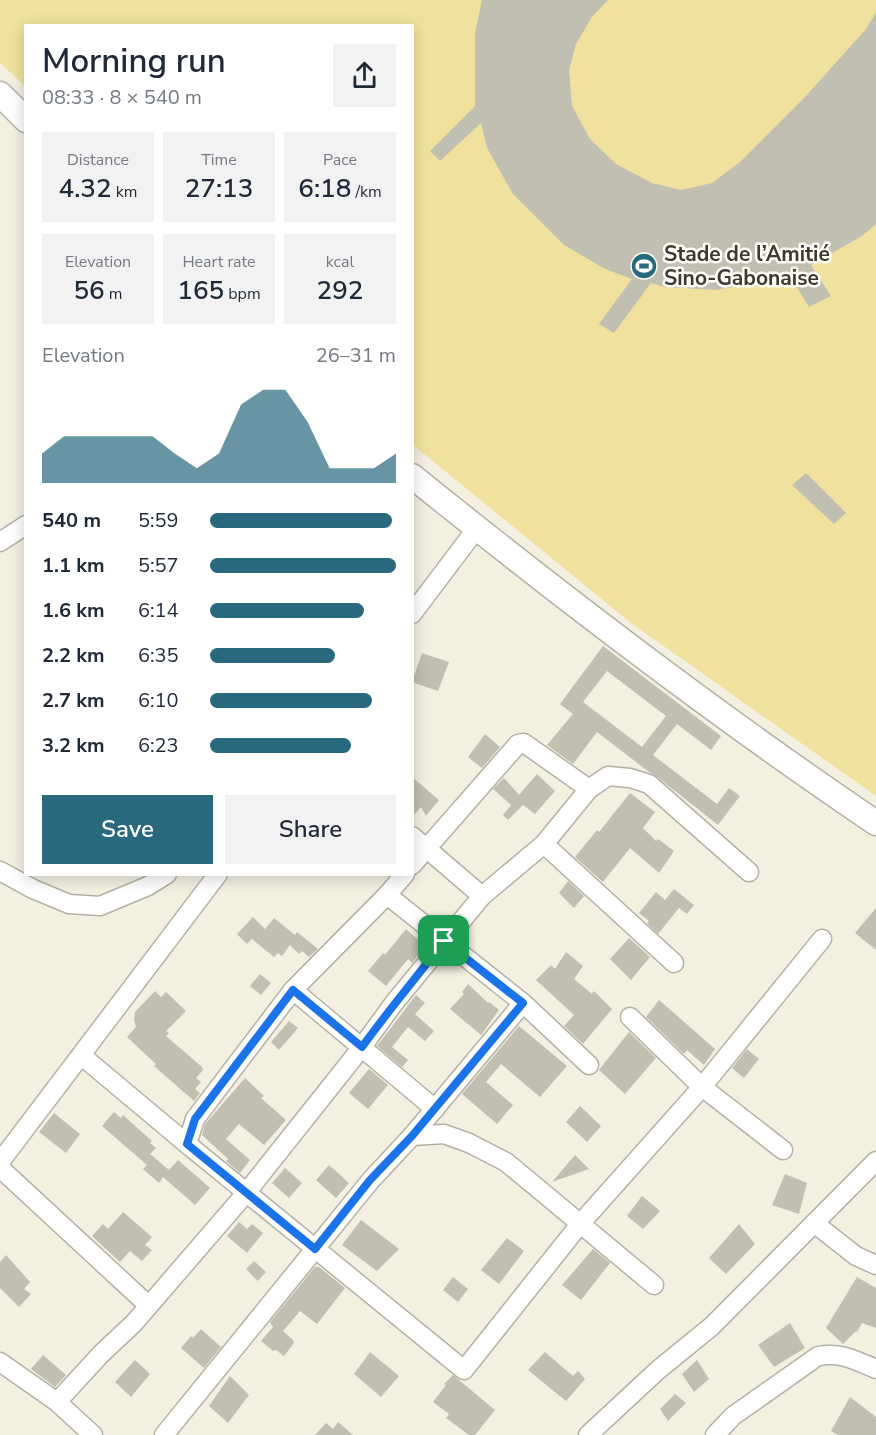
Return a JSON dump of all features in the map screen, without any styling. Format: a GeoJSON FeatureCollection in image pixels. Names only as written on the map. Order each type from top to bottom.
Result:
{"type":"FeatureCollection","features":[{"type":"Feature","properties":{"kind":"main road"},"geometry":{"type":"LineString","coordinates":[[0,94],[24,118]]}},
{"type":"Feature","properties":{"kind":"main road"},"geometry":{"type":"LineString","coordinates":[[414,478],[656,667],[819,785],[876,823]]}},
{"type":"Feature","properties":{"kind":"street"},"geometry":{"type":"LineString","coordinates":[[0,542],[24,526]]}},
{"type":"Feature","properties":{"kind":"street"},"geometry":{"type":"LineString","coordinates":[[414,611],[477,528]]}},
{"type":"Feature","properties":{"kind":"street"},"geometry":{"type":"LineString","coordinates":[[414,863],[518,744],[524,742],[589,789]]}},
{"type":"Feature","properties":{"kind":"street"},"geometry":{"type":"LineString","coordinates":[[57,1402],[101,1353],[134,1323],[246,1193],[394,1003],[482,896],[544,844],[589,789],[608,776],[630,778],[649,784],[749,872]]}},
{"type":"Feature","properties":{"kind":"street"},"geometry":{"type":"LineString","coordinates":[[414,838],[482,896]]}},
{"type":"Feature","properties":{"kind":"street"},"geometry":{"type":"LineString","coordinates":[[544,844],[674,963]]}},
{"type":"Feature","properties":{"kind":"street"},"geometry":{"type":"LineString","coordinates":[[0,871],[33,889],[69,904],[100,906],[148,886],[164,876]]}},
{"type":"Feature","properties":{"kind":"street"},"geometry":{"type":"LineString","coordinates":[[0,1162],[217,876]]}},
{"type":"Feature","properties":{"kind":"street"},"geometry":{"type":"LineString","coordinates":[[187,1144],[195,1119],[293,990],[403,876]]}},
{"type":"Feature","properties":{"kind":"street"},"geometry":{"type":"LineString","coordinates":[[387,895],[523,1003],[589,1065]]}},
{"type":"Feature","properties":{"kind":"street"},"geometry":{"type":"LineString","coordinates":[[82,1056],[464,1370],[580,1224],[702,1087],[822,939]]}},
{"type":"Feature","properties":{"kind":"street"},"geometry":{"type":"LineString","coordinates":[[293,990],[435,1109]]}},
{"type":"Feature","properties":{"kind":"street"},"geometry":{"type":"LineString","coordinates":[[164,1435],[370,1180],[412,1136],[523,1003]]}},
{"type":"Feature","properties":{"kind":"street"},"geometry":{"type":"LineString","coordinates":[[630,1017],[702,1087],[783,1150]]}},
{"type":"Feature","properties":{"kind":"street"},"geometry":{"type":"LineString","coordinates":[[412,1136],[444,1134],[469,1143],[506,1162],[654,1285]]}},
{"type":"Feature","properties":{"kind":"street"},"geometry":{"type":"LineString","coordinates":[[588,1435],[658,1370],[712,1326],[876,1161]]}},
{"type":"Feature","properties":{"kind":"street"},"geometry":{"type":"LineString","coordinates":[[0,1168],[148,1305]]}},
{"type":"Feature","properties":{"kind":"street"},"geometry":{"type":"LineString","coordinates":[[814,1223],[856,1256],[876,1265]]}},
{"type":"Feature","properties":{"kind":"street"},"geometry":{"type":"LineString","coordinates":[[715,1435],[734,1416],[818,1356],[833,1354],[845,1356],[876,1369]]}},
{"type":"Feature","properties":{"kind":"street"},"geometry":{"type":"LineString","coordinates":[[0,1362],[57,1402],[93,1435]]}},
{"type":"Feature","properties":{"kind":"shaded area","name":"Stade de l’Amitié Sino-Gabonaise"},"geometry":{"type":"Polygon","coordinates":[[[0,0],[876,0],[876,796],[631,623],[414,446],[414,24],[24,24],[24,85],[0,63],[0,0]]]}},
{"type":"Feature","properties":{"kind":"building"},"geometry":{"type":"Polygon","coordinates":[[[482,0],[608,0],[592,17],[576,44],[569,70],[572,106],[590,139],[616,164],[652,183],[681,190],[712,183],[740,162],[805,97],[866,29],[876,12],[876,224],[862,236],[811,265],[831,296],[809,307],[788,273],[771,280],[716,290],[665,287],[651,283],[614,333],[599,324],[632,279],[605,269],[564,245],[513,194],[487,148],[481,123],[440,161],[430,151],[475,106],[475,33],[482,0]]]}},
{"type":"Feature","properties":{"kind":"building"},"geometry":{"type":"Polygon","coordinates":[[[806,473],[846,513],[834,524],[792,485],[806,473]]]}},
{"type":"Feature","properties":{"kind":"building"},"geometry":{"type":"Polygon","coordinates":[[[603,646],[721,736],[711,750],[677,724],[653,755],[717,804],[729,788],[740,796],[718,825],[597,732],[573,764],[547,745],[573,714],[560,704],[603,646]],[[607,671],[583,702],[642,747],[666,716],[607,671]]]}},
{"type":"Feature","properties":{"kind":"building"},"geometry":{"type":"Polygon","coordinates":[[[422,653],[449,662],[438,691],[414,683],[422,653]]]}},
{"type":"Feature","properties":{"kind":"building"},"geometry":{"type":"Polygon","coordinates":[[[485,734],[500,747],[482,768],[468,757],[485,734]]]}},
{"type":"Feature","properties":{"kind":"building"},"geometry":{"type":"Polygon","coordinates":[[[537,774],[555,791],[535,814],[523,805],[508,820],[503,815],[511,805],[493,789],[504,778],[519,795],[537,774]]]}},
{"type":"Feature","properties":{"kind":"building"},"geometry":{"type":"Polygon","coordinates":[[[414,779],[439,800],[426,816],[421,807],[414,815],[414,779]]]}},
{"type":"Feature","properties":{"kind":"building"},"geometry":{"type":"Polygon","coordinates":[[[630,793],[655,812],[643,828],[656,841],[658,839],[674,851],[659,873],[630,848],[603,882],[575,857],[597,830],[599,832],[630,793]]]}},
{"type":"Feature","properties":{"kind":"building"},"geometry":{"type":"Polygon","coordinates":[[[568,881],[584,896],[574,908],[559,893],[568,881]]]}},
{"type":"Feature","properties":{"kind":"building"},"geometry":{"type":"Polygon","coordinates":[[[674,889],[694,905],[687,914],[679,908],[658,934],[647,923],[649,921],[639,913],[656,892],[665,900],[674,889]]]}},
{"type":"Feature","properties":{"kind":"building"},"geometry":{"type":"Polygon","coordinates":[[[876,908],[876,950],[855,933],[876,908]]]}},
{"type":"Feature","properties":{"kind":"building"},"geometry":{"type":"Polygon","coordinates":[[[253,917],[265,929],[274,918],[295,935],[297,932],[318,949],[309,957],[302,951],[299,954],[290,945],[282,956],[278,953],[274,957],[252,939],[247,944],[237,934],[253,917]]]}},
{"type":"Feature","properties":{"kind":"building"},"geometry":{"type":"Polygon","coordinates":[[[406,929],[425,946],[412,963],[408,959],[386,986],[368,971],[383,953],[385,955],[406,929]]]}},
{"type":"Feature","properties":{"kind":"building"},"geometry":{"type":"Polygon","coordinates":[[[629,938],[650,957],[631,980],[610,959],[629,938]]]}},
{"type":"Feature","properties":{"kind":"building"},"geometry":{"type":"Polygon","coordinates":[[[566,952],[583,966],[574,979],[592,994],[594,991],[612,1009],[583,1044],[564,1026],[574,1015],[536,980],[551,965],[555,969],[566,952]]]}},
{"type":"Feature","properties":{"kind":"building"},"geometry":{"type":"Polygon","coordinates":[[[260,974],[271,983],[261,995],[250,986],[260,974]]]}},
{"type":"Feature","properties":{"kind":"building"},"geometry":{"type":"Polygon","coordinates":[[[468,984],[499,1010],[481,1035],[450,1009],[464,994],[462,992],[468,984]]]}},
{"type":"Feature","properties":{"kind":"building"},"geometry":{"type":"Polygon","coordinates":[[[155,991],[161,997],[166,992],[186,1011],[166,1031],[169,1033],[166,1036],[202,1067],[203,1070],[196,1078],[201,1082],[195,1089],[200,1093],[194,1101],[154,1066],[156,1064],[127,1037],[136,1027],[135,1012],[155,991]]]}},
{"type":"Feature","properties":{"kind":"building"},"geometry":{"type":"Polygon","coordinates":[[[416,995],[425,1003],[415,1014],[434,1031],[425,1041],[408,1027],[392,1047],[408,1060],[402,1067],[377,1046],[416,995]]]}},
{"type":"Feature","properties":{"kind":"building"},"geometry":{"type":"Polygon","coordinates":[[[659,1000],[715,1049],[704,1065],[687,1050],[684,1054],[646,1017],[659,1000]]]}},
{"type":"Feature","properties":{"kind":"building"},"geometry":{"type":"Polygon","coordinates":[[[289,1021],[298,1028],[279,1050],[271,1042],[289,1021]]]}},
{"type":"Feature","properties":{"kind":"building"},"geometry":{"type":"Polygon","coordinates":[[[519,1026],[567,1066],[540,1097],[501,1064],[486,1082],[513,1105],[497,1124],[462,1094],[519,1026]]]}},
{"type":"Feature","properties":{"kind":"building"},"geometry":{"type":"Polygon","coordinates":[[[629,1032],[656,1058],[625,1094],[599,1070],[629,1032]]]}},
{"type":"Feature","properties":{"kind":"building"},"geometry":{"type":"Polygon","coordinates":[[[747,1049],[759,1059],[744,1078],[732,1068],[747,1049]]]}},
{"type":"Feature","properties":{"kind":"building"},"geometry":{"type":"Polygon","coordinates":[[[369,1069],[388,1085],[368,1109],[349,1093],[369,1069]]]}},
{"type":"Feature","properties":{"kind":"building"},"geometry":{"type":"Polygon","coordinates":[[[245,1078],[264,1096],[261,1098],[286,1120],[264,1145],[239,1124],[226,1139],[250,1160],[240,1173],[202,1135],[205,1124],[245,1078]]]}},
{"type":"Feature","properties":{"kind":"building"},"geometry":{"type":"Polygon","coordinates":[[[580,1106],[601,1126],[587,1142],[566,1122],[580,1106]]]}},
{"type":"Feature","properties":{"kind":"building"},"geometry":{"type":"Polygon","coordinates":[[[114,1112],[121,1118],[123,1115],[152,1141],[150,1143],[156,1148],[150,1154],[169,1170],[178,1160],[210,1188],[195,1205],[163,1177],[159,1183],[143,1169],[147,1165],[102,1126],[114,1112]]]}},
{"type":"Feature","properties":{"kind":"building"},"geometry":{"type":"Polygon","coordinates":[[[54,1113],[80,1134],[66,1153],[39,1132],[54,1113]]]}},
{"type":"Feature","properties":{"kind":"building"},"geometry":{"type":"Polygon","coordinates":[[[575,1155],[589,1169],[552,1182],[575,1155]]]}},
{"type":"Feature","properties":{"kind":"building"},"geometry":{"type":"Polygon","coordinates":[[[329,1165],[349,1183],[336,1198],[316,1180],[329,1165]]]}},
{"type":"Feature","properties":{"kind":"building"},"geometry":{"type":"Polygon","coordinates":[[[285,1168],[302,1183],[289,1198],[272,1183],[285,1168]]]}},
{"type":"Feature","properties":{"kind":"building"},"geometry":{"type":"Polygon","coordinates":[[[785,1174],[807,1183],[799,1214],[772,1205],[785,1174]]]}},
{"type":"Feature","properties":{"kind":"building"},"geometry":{"type":"Polygon","coordinates":[[[642,1196],[660,1211],[643,1229],[627,1216],[642,1196]]]}},
{"type":"Feature","properties":{"kind":"building"},"geometry":{"type":"Polygon","coordinates":[[[123,1212],[152,1237],[145,1245],[152,1250],[142,1261],[130,1251],[120,1262],[92,1236],[103,1224],[108,1229],[123,1212]]]}},
{"type":"Feature","properties":{"kind":"building"},"geometry":{"type":"Polygon","coordinates":[[[361,1220],[399,1249],[377,1271],[342,1245],[361,1220]]]}},
{"type":"Feature","properties":{"kind":"building"},"geometry":{"type":"Polygon","coordinates":[[[239,1222],[247,1229],[252,1224],[263,1233],[247,1253],[227,1236],[239,1222]]]}},
{"type":"Feature","properties":{"kind":"building"},"geometry":{"type":"Polygon","coordinates":[[[739,1224],[755,1244],[726,1274],[709,1258],[739,1224]]]}},
{"type":"Feature","properties":{"kind":"building"},"geometry":{"type":"Polygon","coordinates":[[[507,1238],[524,1251],[499,1284],[481,1270],[507,1238]]]}},
{"type":"Feature","properties":{"kind":"building"},"geometry":{"type":"Polygon","coordinates":[[[593,1249],[610,1263],[581,1300],[562,1285],[593,1249]]]}},
{"type":"Feature","properties":{"kind":"building"},"geometry":{"type":"Polygon","coordinates":[[[6,1255],[30,1282],[24,1289],[31,1294],[19,1307],[0,1288],[0,1262],[6,1255]]]}},
{"type":"Feature","properties":{"kind":"building"},"geometry":{"type":"Polygon","coordinates":[[[254,1261],[266,1272],[258,1281],[246,1269],[254,1261]]]}},
{"type":"Feature","properties":{"kind":"building"},"geometry":{"type":"Polygon","coordinates":[[[315,1267],[319,1267],[345,1288],[317,1324],[300,1311],[283,1331],[294,1343],[284,1356],[276,1350],[273,1351],[261,1341],[273,1327],[270,1322],[315,1267]]]}},
{"type":"Feature","properties":{"kind":"building"},"geometry":{"type":"Polygon","coordinates":[[[453,1277],[468,1289],[458,1302],[443,1290],[453,1277]]]}},
{"type":"Feature","properties":{"kind":"building"},"geometry":{"type":"Polygon","coordinates":[[[857,1277],[876,1288],[876,1328],[862,1323],[857,1332],[843,1344],[826,1328],[857,1277]]]}},
{"type":"Feature","properties":{"kind":"building"},"geometry":{"type":"Polygon","coordinates":[[[790,1323],[805,1348],[774,1367],[758,1345],[790,1323]]]}},
{"type":"Feature","properties":{"kind":"building"},"geometry":{"type":"Polygon","coordinates":[[[201,1329],[221,1347],[204,1368],[181,1348],[191,1336],[193,1338],[201,1329]]]}},
{"type":"Feature","properties":{"kind":"building"},"geometry":{"type":"Polygon","coordinates":[[[370,1352],[399,1376],[381,1397],[354,1374],[370,1352]]]}},
{"type":"Feature","properties":{"kind":"building"},"geometry":{"type":"Polygon","coordinates":[[[545,1352],[573,1376],[578,1371],[585,1379],[566,1401],[528,1370],[545,1352]]]}},
{"type":"Feature","properties":{"kind":"building"},"geometry":{"type":"Polygon","coordinates":[[[43,1355],[66,1375],[55,1387],[31,1369],[43,1355]]]}},
{"type":"Feature","properties":{"kind":"building"},"geometry":{"type":"Polygon","coordinates":[[[135,1360],[150,1374],[131,1397],[115,1382],[135,1360]]]}},
{"type":"Feature","properties":{"kind":"building"},"geometry":{"type":"Polygon","coordinates":[[[697,1360],[709,1379],[694,1392],[682,1374],[697,1360]]]}},
{"type":"Feature","properties":{"kind":"building"},"geometry":{"type":"Polygon","coordinates":[[[453,1375],[495,1410],[475,1435],[469,1435],[446,1418],[449,1414],[433,1402],[446,1385],[444,1384],[453,1375]]]}},
{"type":"Feature","properties":{"kind":"building"},"geometry":{"type":"Polygon","coordinates":[[[230,1376],[249,1395],[228,1423],[209,1406],[230,1376]]]}},
{"type":"Feature","properties":{"kind":"building"},"geometry":{"type":"Polygon","coordinates":[[[675,1394],[686,1403],[668,1421],[660,1409],[675,1394]]]}},
{"type":"Feature","properties":{"kind":"building"},"geometry":{"type":"Polygon","coordinates":[[[850,1397],[876,1417],[876,1435],[838,1435],[831,1431],[850,1397]]]}},
{"type":"Feature","properties":{"kind":"building"},"geometry":{"type":"Polygon","coordinates":[[[338,1422],[353,1435],[315,1435],[326,1423],[333,1429],[338,1422]]]}},
{"type":"Feature","properties":{"kind":"place","name":"Stade de l’Amitié Sino-Gabonaise"},"geometry":{"type":"Point","coordinates":[644,266]}},
{"type":"Feature","properties":{"kind":"route"},"geometry":{"type":"LineString","coordinates":[[444,941],[523,1003],[412,1136],[370,1180],[315,1249],[187,1144],[195,1119],[293,990],[362,1047],[444,941]]}}]}
